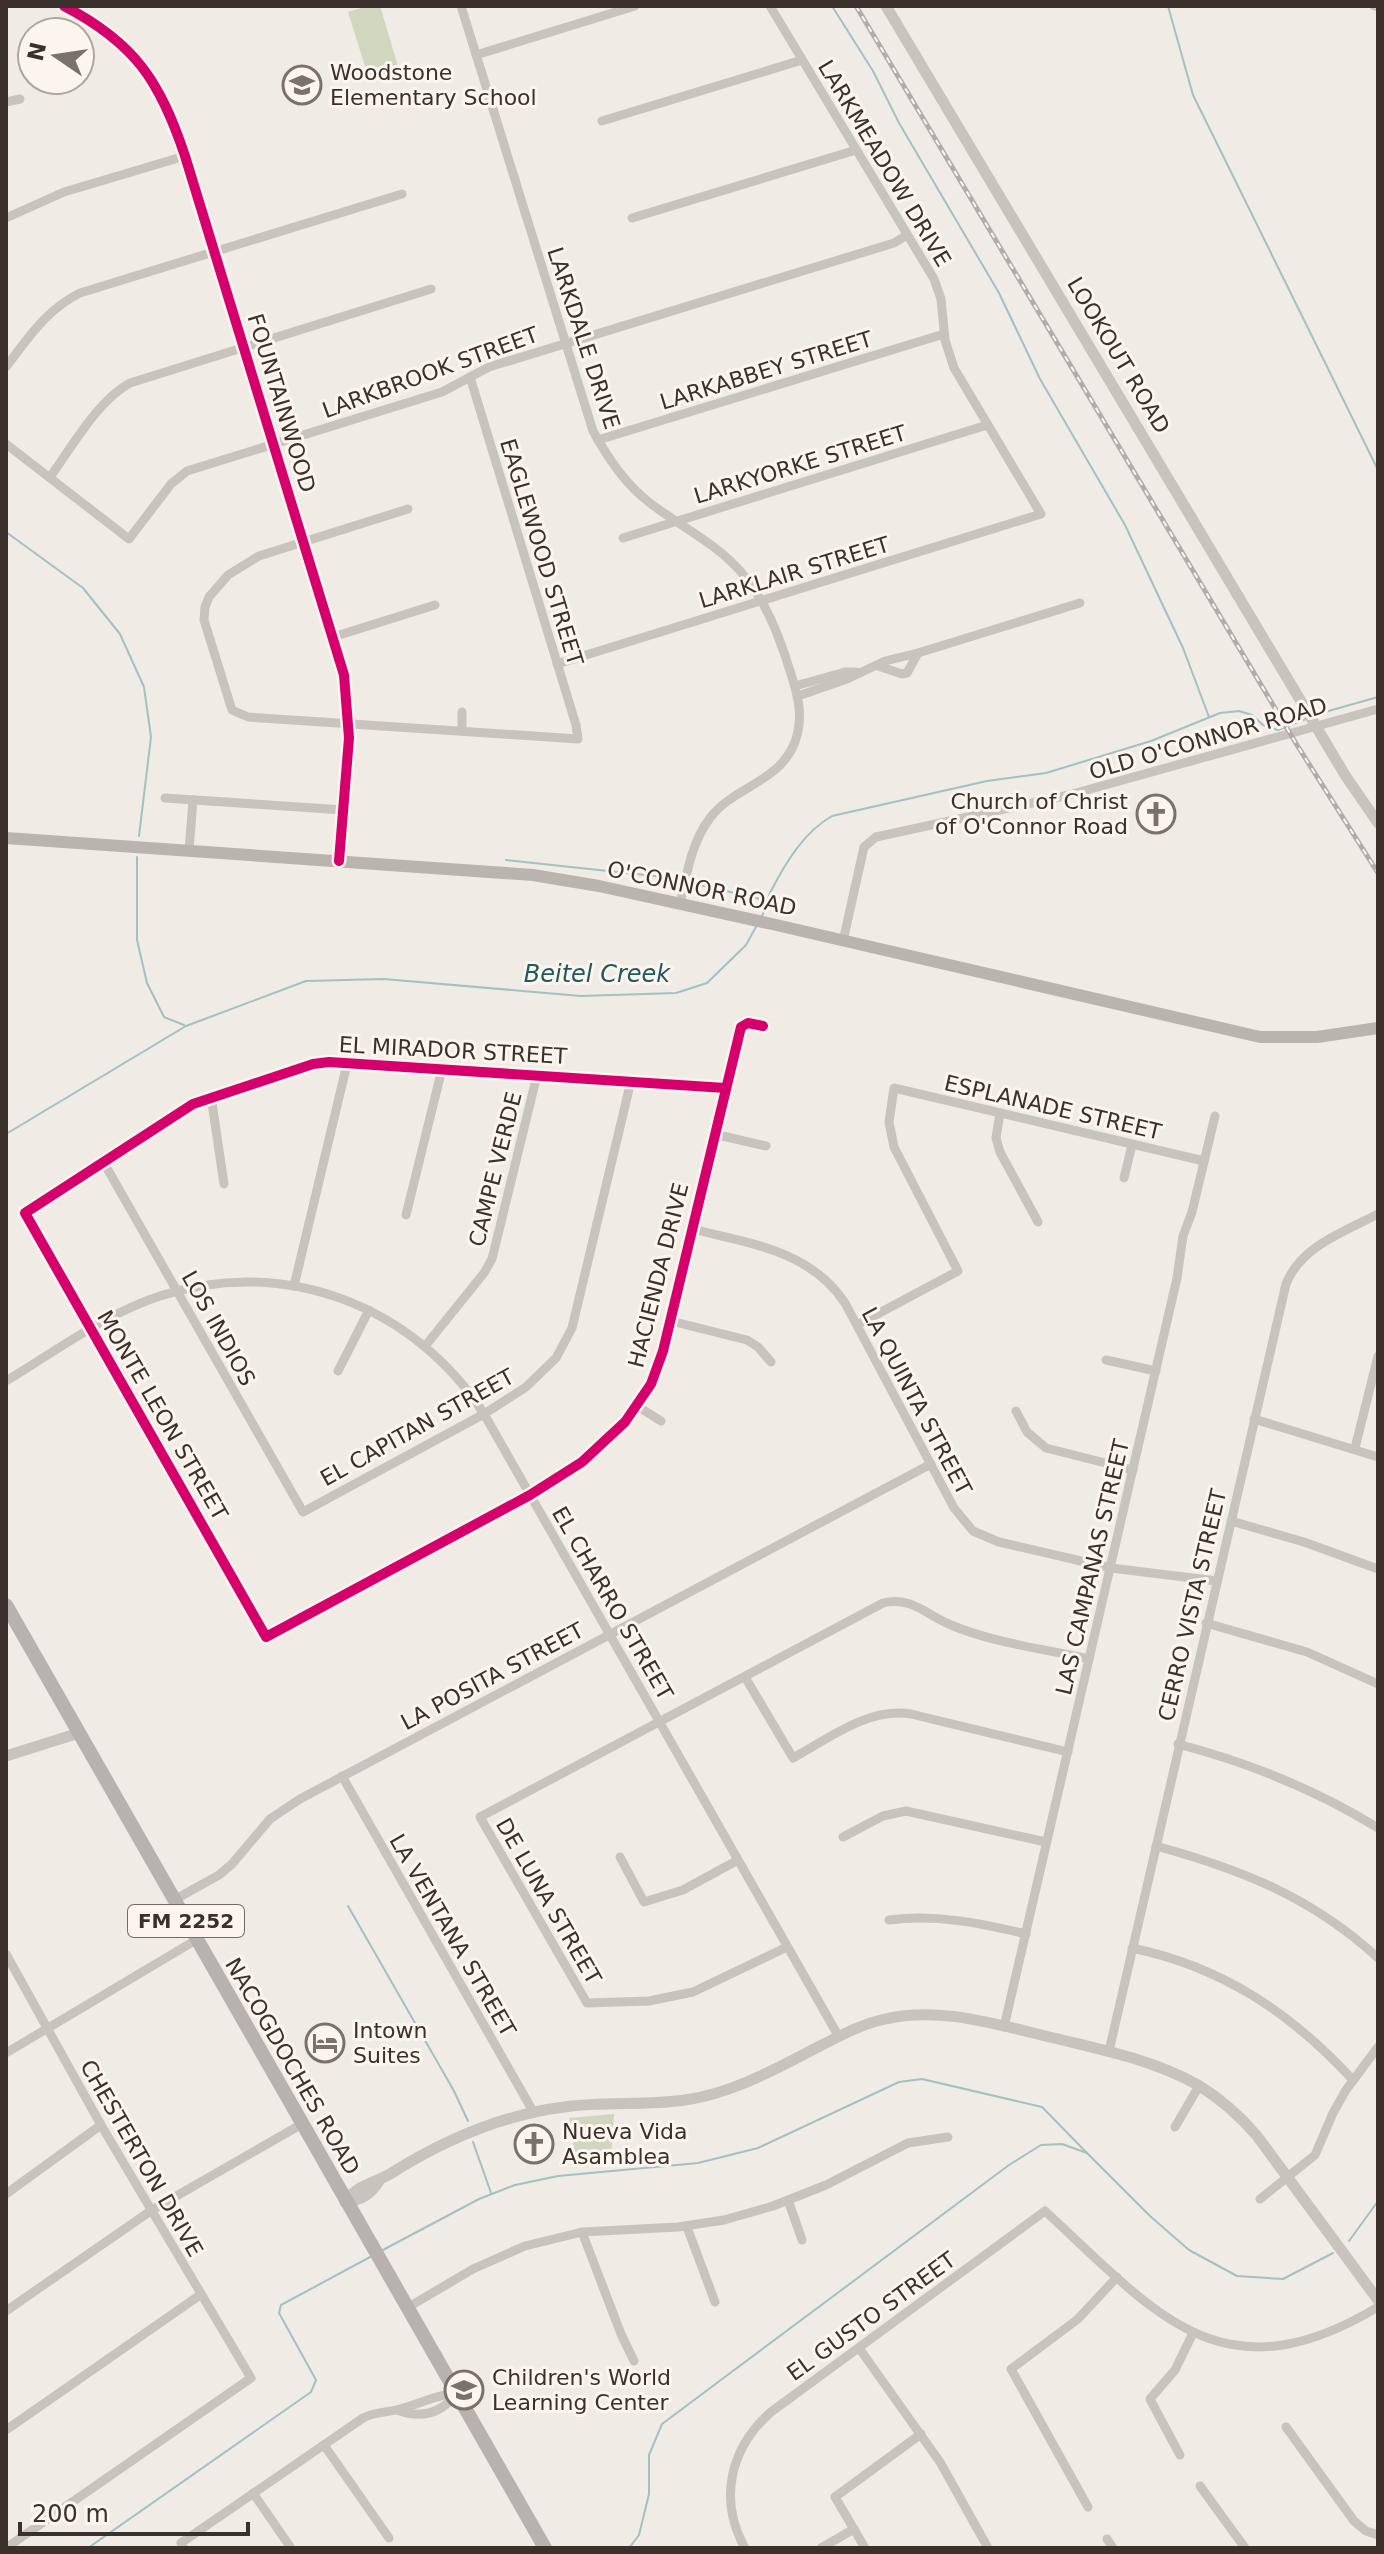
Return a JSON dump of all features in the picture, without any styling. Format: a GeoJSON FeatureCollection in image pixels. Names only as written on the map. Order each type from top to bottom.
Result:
{"type":"FeatureCollection","features":[{"type":"Feature","properties":{"kind":"main road","name":"O'CONNOR ROAD"},"geometry":{"type":"LineString","coordinates":[[6,838],[533,875],[715,911],[1260,1037],[1317,1037],[1378,1028]]}},
{"type":"Feature","properties":{"kind":"main road","name":"NACOGDOCHES ROAD"},"geometry":{"type":"LineString","coordinates":[[6,1605],[545,2548]]}},
{"type":"Feature","properties":{"kind":"street","name":"FOUNTAINWOOD"},"geometry":{"type":"LineString","coordinates":[[64,6],[97,24],[136,58],[166,103],[185,156],[344,675],[349,724],[339,861]]}},
{"type":"Feature","properties":{"kind":"street","name":"LARKDALE DRIVE"},"geometry":{"type":"LineString","coordinates":[[461,6],[564,344],[588,419],[598,440],[634,489],[741,571],[779,636],[798,696],[799,723],[789,754],[760,783],[736,795],[711,816],[693,848],[680,904]]}},
{"type":"Feature","properties":{"kind":"street"},"geometry":{"type":"LineString","coordinates":[[476,55],[635,6]]}},
{"type":"Feature","properties":{"kind":"street","name":"LARKMEADOW DRIVE"},"geometry":{"type":"LineString","coordinates":[[770,6],[938,288],[944,334],[954,368],[1041,514]]}},
{"type":"Feature","properties":{"kind":"street","name":"LOOKOUT ROAD"},"geometry":{"type":"LineString","coordinates":[[886,6],[1345,775],[1378,823]]}},
{"type":"Feature","properties":{"kind":"street"},"geometry":{"type":"LineString","coordinates":[[602,121],[802,60]]}},
{"type":"Feature","properties":{"kind":"street"},"geometry":{"type":"LineString","coordinates":[[6,102],[20,99]]}},
{"type":"Feature","properties":{"kind":"street"},"geometry":{"type":"LineString","coordinates":[[632,218],[856,150]]}},
{"type":"Feature","properties":{"kind":"street"},"geometry":{"type":"LineString","coordinates":[[6,218],[64,192],[185,156]]}},
{"type":"Feature","properties":{"kind":"street"},"geometry":{"type":"LineString","coordinates":[[6,367],[41,321],[67,299],[94,288],[402,194]]}},
{"type":"Feature","properties":{"kind":"street","name":"LARKBROOK STREET"},"geometry":{"type":"LineString","coordinates":[[50,477],[129,539],[178,477],[198,467],[442,392],[489,367],[894,243],[907,235]]}},
{"type":"Feature","properties":{"kind":"street"},"geometry":{"type":"LineString","coordinates":[[6,444],[50,477],[106,401],[119,389],[160,373],[431,289]]}},
{"type":"Feature","properties":{"kind":"street","name":"LARKABBEY STREET"},"geometry":{"type":"LineString","coordinates":[[598,440],[944,334]]}},
{"type":"Feature","properties":{"kind":"street","name":"EAGLEWOOD STREET"},"geometry":{"type":"LineString","coordinates":[[462,731],[578,739],[470,377]]}},
{"type":"Feature","properties":{"kind":"street","name":"LARKYORKE STREET"},"geometry":{"type":"LineString","coordinates":[[623,538],[987,425]]}},
{"type":"Feature","properties":{"kind":"street"},"geometry":{"type":"LineString","coordinates":[[408,509],[259,556],[237,568],[219,584],[205,607],[204,620],[229,705],[237,714],[462,731],[462,712]]}},
{"type":"Feature","properties":{"kind":"street","name":"LARKLAIR STREET"},"geometry":{"type":"LineString","coordinates":[[557,664],[1041,514]]}},
{"type":"Feature","properties":{"kind":"street"},"geometry":{"type":"LineString","coordinates":[[795,686],[878,666],[885,661],[1080,603]]}},
{"type":"Feature","properties":{"kind":"street"},"geometry":{"type":"LineString","coordinates":[[333,637],[435,605]]}},
{"type":"Feature","properties":{"kind":"street"},"geometry":{"type":"LineString","coordinates":[[878,666],[907,673],[918,653]]}},
{"type":"Feature","properties":{"kind":"street"},"geometry":{"type":"LineString","coordinates":[[798,696],[847,679],[856,672]]}},
{"type":"Feature","properties":{"kind":"street","name":"OLD O'CONNOR ROAD"},"geometry":{"type":"LineString","coordinates":[[843,941],[864,847],[876,837],[1069,795],[1378,709]]}},
{"type":"Feature","properties":{"kind":"street"},"geometry":{"type":"LineString","coordinates":[[165,798],[343,810]]}},
{"type":"Feature","properties":{"kind":"street"},"geometry":{"type":"LineString","coordinates":[[189,851],[193,800]]}},
{"type":"Feature","properties":{"kind":"street","name":"HACIENDA DRIVE"},"geometry":{"type":"LineString","coordinates":[[266,1637],[530,1495],[594,1452],[618,1430],[637,1406],[657,1370],[741,1027],[748,1023],[763,1026]]}},
{"type":"Feature","properties":{"kind":"street","name":"EL MIRADOR STREET"},"geometry":{"type":"LineString","coordinates":[[25,1213],[183,1109],[211,1096],[313,1064],[442,1069],[725,1088]]}},
{"type":"Feature","properties":{"kind":"street"},"geometry":{"type":"LineString","coordinates":[[294,1286],[347,1064]]}},
{"type":"Feature","properties":{"kind":"street"},"geometry":{"type":"LineString","coordinates":[[406,1215],[442,1069]]}},
{"type":"Feature","properties":{"kind":"street","name":"CAMPE VERDE"},"geometry":{"type":"LineString","coordinates":[[426,1345],[492,1259],[537,1075]]}},
{"type":"Feature","properties":{"kind":"street","name":"EL CAPITAN STREET"},"geometry":{"type":"LineString","coordinates":[[303,1512],[484,1414],[541,1375],[563,1349],[575,1316],[631,1081]]}},
{"type":"Feature","properties":{"kind":"street","name":"ESPLANADE STREET"},"geometry":{"type":"LineString","coordinates":[[857,1325],[958,1271],[894,1147],[889,1122],[894,1088],[1204,1161]]}},
{"type":"Feature","properties":{"kind":"street"},"geometry":{"type":"LineString","coordinates":[[211,1096],[224,1184]]}},
{"type":"Feature","properties":{"kind":"street"},"geometry":{"type":"LineString","coordinates":[[1000,1113],[996,1138],[1000,1152],[1038,1222]]}},
{"type":"Feature","properties":{"kind":"street","name":"LAS CAMPANAS STREET"},"geometry":{"type":"LineString","coordinates":[[1004,2027],[1156,1371],[1182,1255],[1183,1236],[1192,1212],[1215,1116]]}},
{"type":"Feature","properties":{"kind":"street"},"geometry":{"type":"LineString","coordinates":[[714,1134],[766,1146]]}},
{"type":"Feature","properties":{"kind":"street"},"geometry":{"type":"LineString","coordinates":[[1124,1178],[1132,1145]]}},
{"type":"Feature","properties":{"kind":"street","name":"LOS INDIOS"},"geometry":{"type":"LineString","coordinates":[[104,1163],[303,1512]]}},
{"type":"Feature","properties":{"kind":"street","name":"MONTE LEON STREET"},"geometry":{"type":"LineString","coordinates":[[25,1213],[266,1637]]}},
{"type":"Feature","properties":{"kind":"street","name":"CERRO VISTA STREET"},"geometry":{"type":"LineString","coordinates":[[1109,2051],[1284,1291],[1292,1271],[1312,1249],[1378,1214]]}},
{"type":"Feature","properties":{"kind":"street","name":"LA QUINTA STREET"},"geometry":{"type":"LineString","coordinates":[[692,1229],[777,1251],[804,1263],[838,1292],[954,1508],[979,1535],[1111,1568],[1217,1581]]}},
{"type":"Feature","properties":{"kind":"street","name":"EL CHARRO STREET"},"geometry":{"type":"LineString","coordinates":[[6,1381],[130,1308],[178,1291],[230,1282],[294,1286],[331,1295],[369,1310],[426,1345],[457,1378],[484,1414],[839,2037]]}},
{"type":"Feature","properties":{"kind":"street"},"geometry":{"type":"LineString","coordinates":[[338,1371],[369,1310]]}},
{"type":"Feature","properties":{"kind":"street"},"geometry":{"type":"LineString","coordinates":[[671,1321],[747,1340],[771,1362]]}},
{"type":"Feature","properties":{"kind":"street"},"geometry":{"type":"LineString","coordinates":[[1355,1448],[1378,1356]]}},
{"type":"Feature","properties":{"kind":"street"},"geometry":{"type":"LineString","coordinates":[[1106,1360],[1156,1371]]}},
{"type":"Feature","properties":{"kind":"street"},"geometry":{"type":"LineString","coordinates":[[637,1406],[661,1421]]}},
{"type":"Feature","properties":{"kind":"street"},"geometry":{"type":"LineString","coordinates":[[1016,1411],[1027,1432],[1046,1448],[1133,1470]]}},
{"type":"Feature","properties":{"kind":"street"},"geometry":{"type":"LineString","coordinates":[[1254,1419],[1378,1457]]}},
{"type":"Feature","properties":{"kind":"street","name":"LA POSITA STREET"},"geometry":{"type":"LineString","coordinates":[[174,1900],[209,1882],[232,1864],[260,1829],[282,1810],[931,1464]]}},
{"type":"Feature","properties":{"kind":"street"},"geometry":{"type":"LineString","coordinates":[[1231,1521],[1304,1542],[1378,1569]]}},
{"type":"Feature","properties":{"kind":"street"},"geometry":{"type":"LineString","coordinates":[[659,1722],[883,1603],[894,1600],[912,1603],[962,1629],[1089,1659]]}},
{"type":"Feature","properties":{"kind":"street"},"geometry":{"type":"LineString","coordinates":[[1206,1623],[1307,1652],[1378,1684]]}},
{"type":"Feature","properties":{"kind":"street"},"geometry":{"type":"LineString","coordinates":[[745,1677],[793,1758],[861,1722],[888,1713],[911,1714],[1068,1752]]}},
{"type":"Feature","properties":{"kind":"street","name":"DE LUNA STREET"},"geometry":{"type":"LineString","coordinates":[[659,1722],[480,1817],[587,2003],[649,2001],[693,1992],[787,1947]]}},
{"type":"Feature","properties":{"kind":"street"},"geometry":{"type":"LineString","coordinates":[[6,1756],[79,1733]]}},
{"type":"Feature","properties":{"kind":"street"},"geometry":{"type":"LineString","coordinates":[[1178,1744],[1230,1758],[1297,1783],[1378,1828]]}},
{"type":"Feature","properties":{"kind":"street","name":"LA VENTANA STREET"},"geometry":{"type":"LineString","coordinates":[[342,1776],[534,2113]]}},
{"type":"Feature","properties":{"kind":"street"},"geometry":{"type":"LineString","coordinates":[[843,1837],[883,1816],[906,1811],[1046,1842]]}},
{"type":"Feature","properties":{"kind":"street"},"geometry":{"type":"LineString","coordinates":[[1156,1846],[1230,1867],[1264,1882],[1330,1920],[1378,1958]]}},
{"type":"Feature","properties":{"kind":"street"},"geometry":{"type":"LineString","coordinates":[[620,1857],[644,1902],[683,1890],[738,1860]]}},
{"type":"Feature","properties":{"kind":"street"},"geometry":{"type":"LineString","coordinates":[[889,1920],[937,1918],[967,1921],[1026,1934]]}},
{"type":"Feature","properties":{"kind":"street"},"geometry":{"type":"LineString","coordinates":[[6,2053],[196,1940]]}},
{"type":"Feature","properties":{"kind":"street"},"geometry":{"type":"LineString","coordinates":[[1132,1948],[1184,1962],[1241,1987],[1303,2030],[1353,2080]]}},
{"type":"Feature","properties":{"kind":"street","name":"CHESTERTON DRIVE"},"geometry":{"type":"LineString","coordinates":[[6,1954],[101,2125],[251,2378],[6,2548]]}},
{"type":"Feature","properties":{"kind":"street"},"geometry":{"type":"LineString","coordinates":[[345,2202],[359,2201],[379,2181],[425,2152],[479,2128],[565,2107],[686,2100],[716,2093],[745,2083],[880,2020],[916,2014],[947,2015],[1109,2051],[1161,2068],[1199,2086],[1241,2117],[1378,2300]]}},
{"type":"Feature","properties":{"kind":"street"},"geometry":{"type":"LineString","coordinates":[[1260,2199],[1315,2155],[1333,2113],[1378,2047]]}},
{"type":"Feature","properties":{"kind":"street"},"geometry":{"type":"LineString","coordinates":[[1175,2127],[1199,2086]]}},
{"type":"Feature","properties":{"kind":"street"},"geometry":{"type":"LineString","coordinates":[[6,2311],[152,2210],[302,2124]]}},
{"type":"Feature","properties":{"kind":"street"},"geometry":{"type":"LineString","coordinates":[[6,2194],[101,2125]]}},
{"type":"Feature","properties":{"kind":"street"},"geometry":{"type":"LineString","coordinates":[[407,2308],[504,2254],[544,2240],[582,2232],[687,2227],[724,2220],[826,2185],[908,2143],[948,2137]]}},
{"type":"Feature","properties":{"kind":"street"},"geometry":{"type":"LineString","coordinates":[[788,2200],[802,2240]]}},
{"type":"Feature","properties":{"kind":"street","name":"EL GUSTO STREET"},"geometry":{"type":"LineString","coordinates":[[745,2548],[731,2511],[730,2492],[734,2465],[747,2439],[762,2420],[1045,2211],[1117,2277]]}},
{"type":"Feature","properties":{"kind":"street"},"geometry":{"type":"LineString","coordinates":[[687,2227],[715,2302]]}},
{"type":"Feature","properties":{"kind":"street"},"geometry":{"type":"LineString","coordinates":[[582,2232],[634,2361]]}},
{"type":"Feature","properties":{"kind":"street"},"geometry":{"type":"LineString","coordinates":[[1088,2507],[1011,2369],[1078,2319],[1117,2277],[1150,2307],[1193,2333],[1239,2346],[1285,2345],[1325,2335],[1378,2307]]}},
{"type":"Feature","properties":{"kind":"street"},"geometry":{"type":"LineString","coordinates":[[6,2430],[200,2295]]}},
{"type":"Feature","properties":{"kind":"street"},"geometry":{"type":"LineString","coordinates":[[1180,2455],[1150,2399],[1175,2370],[1193,2333]]}},
{"type":"Feature","properties":{"kind":"street"},"geometry":{"type":"LineString","coordinates":[[859,2348],[940,2462],[988,2548]]}},
{"type":"Feature","properties":{"kind":"street"},"geometry":{"type":"LineString","coordinates":[[184,2548],[181,2543],[373,2412],[397,2410],[442,2394],[457,2393]]}},
{"type":"Feature","properties":{"kind":"street"},"geometry":{"type":"LineString","coordinates":[[1286,2427],[1354,2521],[1366,2531],[1378,2535]]}},
{"type":"Feature","properties":{"kind":"street"},"geometry":{"type":"LineString","coordinates":[[865,2548],[835,2497],[921,2434]]}},
{"type":"Feature","properties":{"kind":"street"},"geometry":{"type":"LineString","coordinates":[[324,2445],[389,2538]]}},
{"type":"Feature","properties":{"kind":"street"},"geometry":{"type":"LineString","coordinates":[[1200,2486],[1245,2548]]}},
{"type":"Feature","properties":{"kind":"street"},"geometry":{"type":"LineString","coordinates":[[253,2493],[291,2548]]}},
{"type":"Feature","properties":{"kind":"street"},"geometry":{"type":"LineString","coordinates":[[821,2548],[854,2529]]}},
{"type":"Feature","properties":{"kind":"green space"},"geometry":{"type":"Polygon","coordinates":[[[380,6],[400,73],[370,82],[348,12],[380,6]]]}},
{"type":"Feature","properties":{"kind":"green space"},"geometry":{"type":"Polygon","coordinates":[[[614,2114],[611,2157],[576,2159],[569,2118],[614,2114]]]}},
{"type":"Feature","properties":{"kind":"waterway"},"geometry":{"type":"LineString","coordinates":[[832,6],[873,71],[899,123],[999,293],[1040,379],[1125,525],[1183,648],[1209,717]]}},
{"type":"Feature","properties":{"kind":"waterway"},"geometry":{"type":"LineString","coordinates":[[1168,6],[1193,95],[1378,470]]}},
{"type":"Feature","properties":{"kind":"waterway"},"geometry":{"type":"LineString","coordinates":[[6,532],[83,588],[120,634],[144,687],[151,737],[139,836]]}},
{"type":"Feature","properties":{"kind":"waterway","name":"Beitel Creek"},"geometry":{"type":"LineString","coordinates":[[1318,714],[1378,697]]}},
{"type":"Feature","properties":{"kind":"waterway","name":"Beitel Creek"},"geometry":{"type":"LineString","coordinates":[[762,916],[771,891],[790,859],[804,839],[832,816],[987,781],[1046,773],[1151,741],[1220,713],[1239,711],[1278,730],[1306,719]]}},
{"type":"Feature","properties":{"kind":"waterway"},"geometry":{"type":"LineString","coordinates":[[137,857],[137,940],[147,983],[164,1017],[184,1025]]}},
{"type":"Feature","properties":{"kind":"waterway"},"geometry":{"type":"LineString","coordinates":[[506,860],[673,878]]}},
{"type":"Feature","properties":{"kind":"waterway"},"geometry":{"type":"LineString","coordinates":[[700,885],[765,900]]}},
{"type":"Feature","properties":{"kind":"waterway","name":"Beitel Creek"},"geometry":{"type":"LineString","coordinates":[[6,1134],[186,1026],[306,981],[384,979],[581,996],[676,993],[707,983],[746,945],[757,925]]}},
{"type":"Feature","properties":{"kind":"waterway"},"geometry":{"type":"LineString","coordinates":[[348,1906],[468,2121]]}},
{"type":"Feature","properties":{"kind":"waterway"},"geometry":{"type":"LineString","coordinates":[[381,2251],[479,2199],[515,2185],[558,2176],[698,2163],[758,2148],[899,2082],[922,2079],[1042,2107],[1087,2153]]}},
{"type":"Feature","properties":{"kind":"waterway"},"geometry":{"type":"LineString","coordinates":[[473,2142],[491,2193]]}},
{"type":"Feature","properties":{"kind":"waterway"},"geometry":{"type":"LineString","coordinates":[[629,2548],[639,2535],[649,2494],[649,2455],[662,2424],[1009,2165],[1041,2145],[1062,2144],[1087,2153],[1189,2250],[1237,2276],[1283,2279],[1333,2253]]}},
{"type":"Feature","properties":{"kind":"waterway"},"geometry":{"type":"LineString","coordinates":[[1349,2241],[1378,2201]]}},
{"type":"Feature","properties":{"kind":"waterway"},"geometry":{"type":"LineString","coordinates":[[88,2548],[311,2392],[316,2380],[279,2313],[281,2305],[372,2256]]}},
{"type":"Feature","properties":{"kind":"railway"},"geometry":{"type":"LineString","coordinates":[[856,6],[1297,745],[1378,873]]}},
{"type":"Feature","properties":{"kind":"cycle path"},"geometry":{"type":"LineString","coordinates":[[64,6],[109,34],[142,67],[166,106],[185,156],[344,675],[349,738],[339,861]]}},
{"type":"Feature","properties":{"kind":"cycle path"},"geometry":{"type":"LineString","coordinates":[[725,1088],[329,1062],[313,1064],[193,1104],[25,1213],[266,1637],[530,1495],[582,1462],[625,1422],[651,1384],[663,1351],[741,1027],[748,1023],[763,1026]]}},
{"type":"Feature","properties":{"kind":"place","name":"Woodstone Elementary School"},"geometry":{"type":"Point","coordinates":[302,85]}},
{"type":"Feature","properties":{"kind":"place","name":"Church of Christ of O'Connor Road"},"geometry":{"type":"Point","coordinates":[1156,814]}},
{"type":"Feature","properties":{"kind":"place","name":"Intown Suites"},"geometry":{"type":"Point","coordinates":[325,2043]}},
{"type":"Feature","properties":{"kind":"place","name":"Nueva Vida Asamblea"},"geometry":{"type":"Point","coordinates":[534,2144]}},
{"type":"Feature","properties":{"kind":"place","name":"Children's World Learning Center"},"geometry":{"type":"Point","coordinates":[464,2390]}}]}
